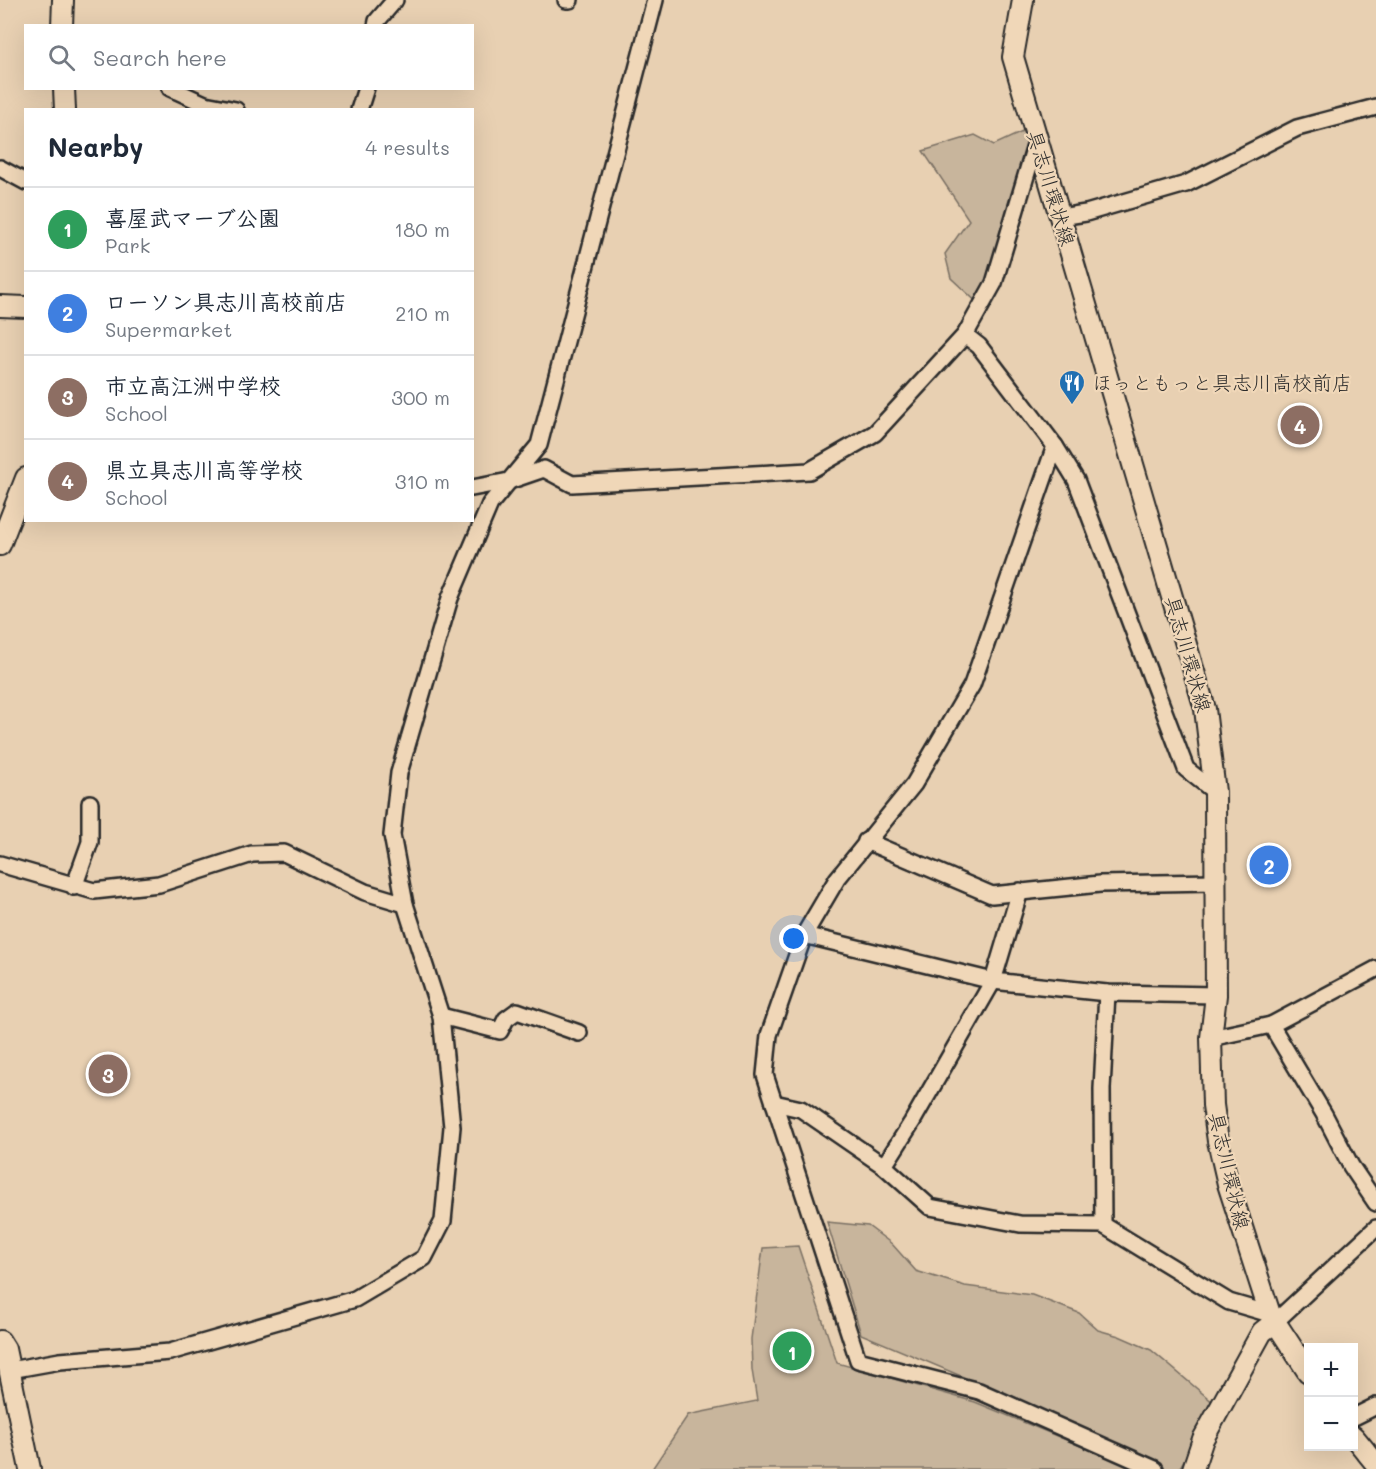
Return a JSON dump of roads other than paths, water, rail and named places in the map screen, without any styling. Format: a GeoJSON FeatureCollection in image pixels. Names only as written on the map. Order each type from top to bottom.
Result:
{"type":"FeatureCollection","features":[{"type":"Feature","properties":{"kind":"main road"},"geometry":{"type":"LineString","coordinates":[[62,24],[63,0]]}},
{"type":"Feature","properties":{"kind":"main road","name":"具志川環状線"},"geometry":{"type":"LineString","coordinates":[[1023,0],[1013,57],[1205,709],[1215,792],[1216,995],[1211,1038],[1213,1105],[1218,1141],[1232,1194],[1273,1318],[1304,1366]]}},
{"type":"Feature","properties":{"kind":"main road"},"geometry":{"type":"LineString","coordinates":[[64,90],[65,108]]}},
{"type":"Feature","properties":{"kind":"main road"},"geometry":{"type":"LineString","coordinates":[[0,306],[24,307]]}},
{"type":"Feature","properties":{"kind":"main road"},"geometry":{"type":"LineString","coordinates":[[0,545],[24,483]]}},
{"type":"Feature","properties":{"kind":"main road"},"geometry":{"type":"LineString","coordinates":[[1193,1469],[1203,1439],[1262,1332],[1273,1318]]}},
{"type":"Feature","properties":{"kind":"main road"},"geometry":{"type":"LineString","coordinates":[[0,1341],[5,1348],[30,1469]]}},
{"type":"Feature","properties":{"kind":"main road"},"geometry":{"type":"LineString","coordinates":[[1358,1443],[1376,1464]]}},
{"type":"Feature","properties":{"kind":"street"},"geometry":{"type":"LineString","coordinates":[[376,24],[395,0]]}},
{"type":"Feature","properties":{"kind":"street"},"geometry":{"type":"LineString","coordinates":[[10,1370],[60,1361],[170,1352],[355,1299],[424,1258],[443,1221],[452,1127],[441,1016],[405,904],[393,836],[399,773],[450,598],[490,504],[539,445],[655,0]]}},
{"type":"Feature","properties":{"kind":"street"},"geometry":{"type":"LineString","coordinates":[[174,90],[206,107]]}},
{"type":"Feature","properties":{"kind":"street"},"geometry":{"type":"LineString","coordinates":[[359,108],[365,90]]}},
{"type":"Feature","properties":{"kind":"street"},"geometry":{"type":"LineString","coordinates":[[1060,217],[1086,213],[1186,184],[1297,128],[1376,107]]}},
{"type":"Feature","properties":{"kind":"street"},"geometry":{"type":"LineString","coordinates":[[474,488],[509,481],[544,469],[572,484],[809,471],[875,433],[965,335],[994,283],[1037,139]]}},
{"type":"Feature","properties":{"kind":"street"},"geometry":{"type":"LineString","coordinates":[[0,168],[24,181]]}},
{"type":"Feature","properties":{"kind":"street"},"geometry":{"type":"LineString","coordinates":[[965,335],[979,346],[1054,446],[1076,480],[1186,769],[1215,792]]}},
{"type":"Feature","properties":{"kind":"street"},"geometry":{"type":"LineString","coordinates":[[1054,446],[972,685],[914,784],[837,879],[804,935],[769,1035],[765,1075],[858,1360],[980,1391],[1155,1469]]}},
{"type":"Feature","properties":{"kind":"street"},"geometry":{"type":"LineString","coordinates":[[74,887],[90,842],[90,803]]}},
{"type":"Feature","properties":{"kind":"street"},"geometry":{"type":"LineString","coordinates":[[866,841],[992,894],[1100,884],[1215,882]]}},
{"type":"Feature","properties":{"kind":"street"},"geometry":{"type":"LineString","coordinates":[[0,864],[94,891],[159,884],[252,854],[284,853],[365,892],[405,904]]}},
{"type":"Feature","properties":{"kind":"street"},"geometry":{"type":"LineString","coordinates":[[884,1166],[993,981],[1020,891]]}},
{"type":"Feature","properties":{"kind":"street"},"geometry":{"type":"LineString","coordinates":[[804,935],[993,981],[1107,993],[1216,995]]}},
{"type":"Feature","properties":{"kind":"street"},"geometry":{"type":"LineString","coordinates":[[1211,1038],[1271,1025],[1376,969]]}},
{"type":"Feature","properties":{"kind":"street"},"geometry":{"type":"LineString","coordinates":[[1103,1225],[1102,1089],[1107,993]]}},
{"type":"Feature","properties":{"kind":"street"},"geometry":{"type":"LineString","coordinates":[[441,1016],[500,1031],[506,1018],[517,1011],[579,1033]]}},
{"type":"Feature","properties":{"kind":"street"},"geometry":{"type":"LineString","coordinates":[[1271,1025],[1324,1114],[1351,1166],[1376,1203]]}},
{"type":"Feature","properties":{"kind":"street"},"geometry":{"type":"LineString","coordinates":[[774,1102],[801,1109],[884,1166],[930,1207],[1020,1224],[1103,1225],[1229,1302],[1273,1318],[1376,1228]]}},
{"type":"Feature","properties":{"kind":"street"},"geometry":{"type":"LineString","coordinates":[[1358,1415],[1376,1406]]}},
{"type":"Feature","properties":{"kind":"place","name":"ほっともっと具志川高校前店"},"geometry":{"type":"Point","coordinates":[1072,406]}},
{"type":"Feature","properties":{"kind":"place","name":"県立具志川高等学校"},"geometry":{"type":"Point","coordinates":[1300,425]}},
{"type":"Feature","properties":{"kind":"place","name":"ローソン具志川高校前店"},"geometry":{"type":"Point","coordinates":[1269,865]}},
{"type":"Feature","properties":{"kind":"place","name":"市立高江洲中学校"},"geometry":{"type":"Point","coordinates":[108,1074]}},
{"type":"Feature","properties":{"kind":"place","name":"喜屋武マーブ公園"},"geometry":{"type":"Point","coordinates":[792,1351]}}]}
